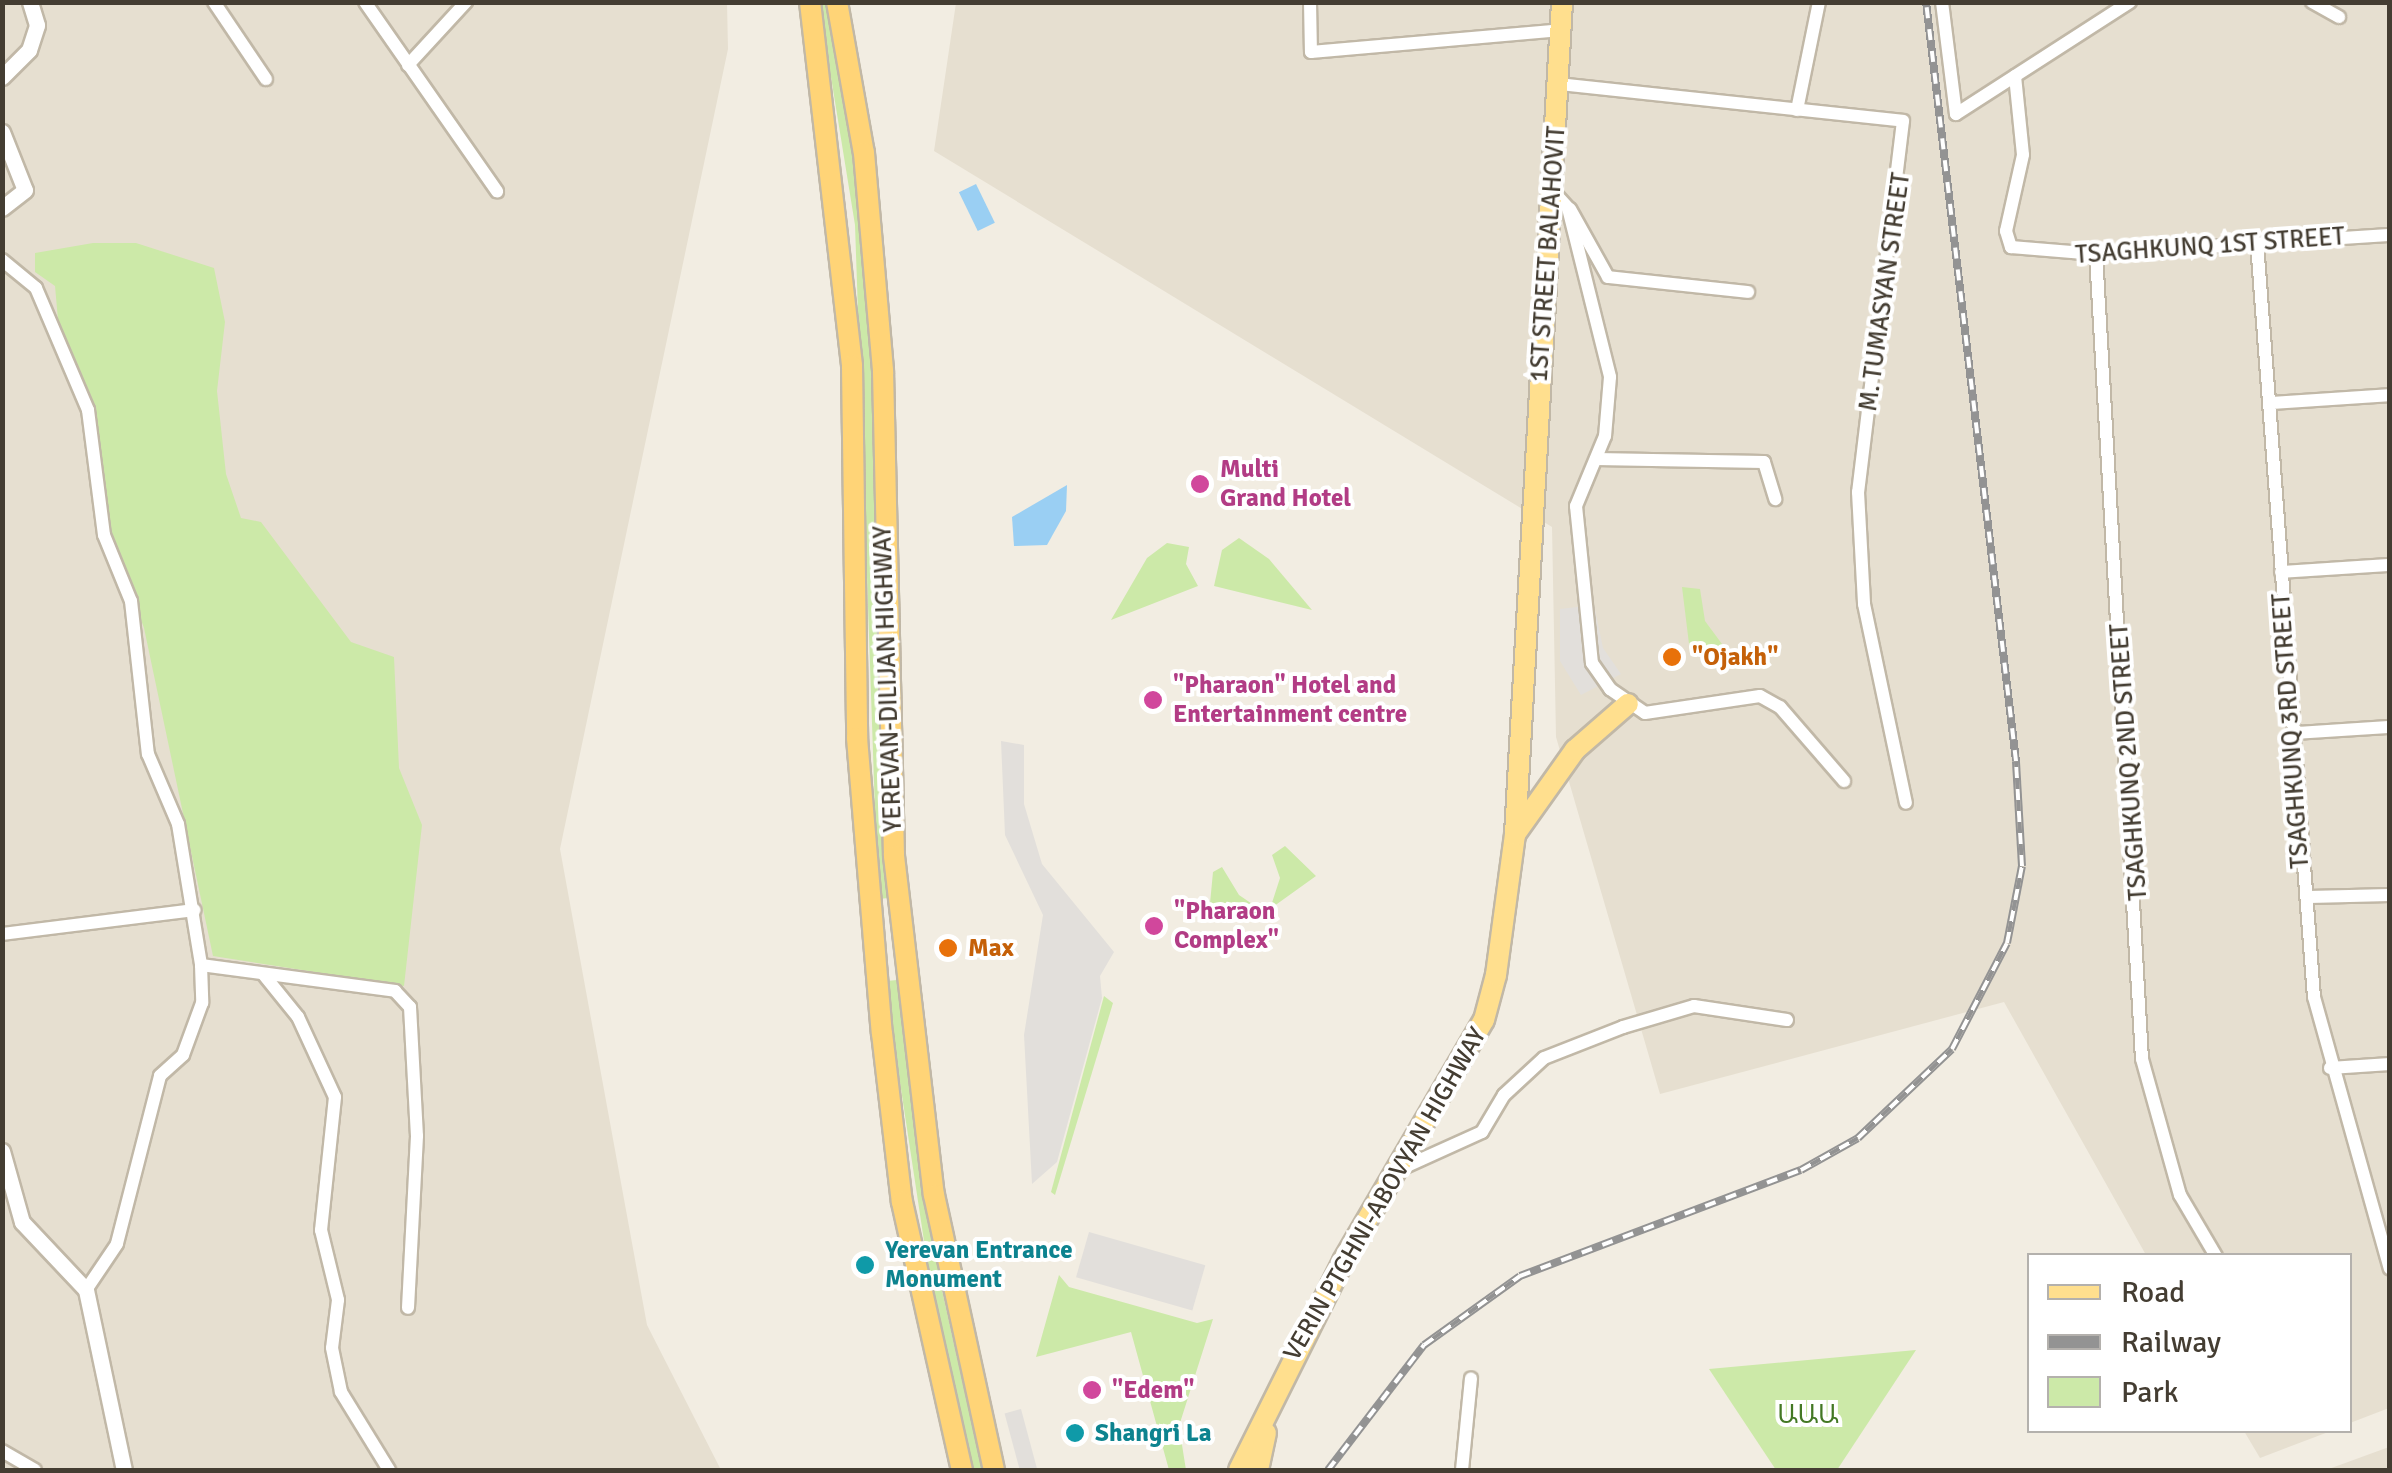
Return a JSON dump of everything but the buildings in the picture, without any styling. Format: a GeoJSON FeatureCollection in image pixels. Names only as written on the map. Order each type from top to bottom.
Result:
{"type":"FeatureCollection","features":[{"type":"Feature","properties":{"kind":"highway","name":"YEREVAN-DILIJAN HIGHWAY"},"geometry":{"type":"LineString","coordinates":[[810,2],[852,366],[867,878],[902,1202],[943,1408],[962,1470]]}},
{"type":"Feature","properties":{"kind":"highway","name":"YEREVAN-DILIJAN HIGHWAY"},"geometry":{"type":"LineString","coordinates":[[837,2],[864,153],[883,371],[884,729],[896,875],[934,1195],[994,1470]]}},
{"type":"Feature","properties":{"kind":"highway"},"geometry":{"type":"LineString","coordinates":[[943,1408],[948,1470]]}},
{"type":"Feature","properties":{"kind":"main road","name":"1ST STREET BALAHOVIT"},"geometry":{"type":"LineString","coordinates":[[1532,506],[1562,2]]}},
{"type":"Feature","properties":{"kind":"main road","name":"VERIN PTGHNI-ABOVYAN HIGHWAY"},"geometry":{"type":"LineString","coordinates":[[1239,1470],[1398,1170],[1484,1020],[1515,835],[1532,506]]}},
{"type":"Feature","properties":{"kind":"main road"},"geometry":{"type":"LineString","coordinates":[[1515,835],[1575,750],[1628,704]]}},
{"type":"Feature","properties":{"kind":"main road","name":"VERIN PTGHNI-ABOVYAN HIGHWAY"},"geometry":{"type":"LineString","coordinates":[[1258,1470],[1272,1402]]}},
{"type":"Feature","properties":{"kind":"street"},"geometry":{"type":"LineString","coordinates":[[2,77],[29,50],[37,25],[30,2]]}},
{"type":"Feature","properties":{"kind":"street"},"geometry":{"type":"LineString","coordinates":[[214,2],[266,79]]}},
{"type":"Feature","properties":{"kind":"street"},"geometry":{"type":"LineString","coordinates":[[365,2],[497,191]]}},
{"type":"Feature","properties":{"kind":"street"},"geometry":{"type":"LineString","coordinates":[[408,65],[466,2]]}},
{"type":"Feature","properties":{"kind":"street"},"geometry":{"type":"LineString","coordinates":[[1310,2],[1311,52],[1561,30]]}},
{"type":"Feature","properties":{"kind":"street"},"geometry":{"type":"LineString","coordinates":[[1797,110],[1819,2]]}},
{"type":"Feature","properties":{"kind":"street"},"geometry":{"type":"LineString","coordinates":[[1942,2],[1956,114],[2130,2]]}},
{"type":"Feature","properties":{"kind":"street"},"geometry":{"type":"LineString","coordinates":[[2312,2],[2339,17]]}},
{"type":"Feature","properties":{"kind":"street","name":"TSAGHKUNQ 1ST STREET"},"geometry":{"type":"LineString","coordinates":[[2015,76],[2023,155],[2006,231],[2011,248],[2030,254],[2096,254],[2390,235]]}},
{"type":"Feature","properties":{"kind":"street","name":"M. TUMASYAN STREET"},"geometry":{"type":"LineString","coordinates":[[1558,84],[1903,122],[1858,492],[1864,604],[1906,803]]}},
{"type":"Feature","properties":{"kind":"street"},"geometry":{"type":"LineString","coordinates":[[2,132],[25,190],[2,208]]}},
{"type":"Feature","properties":{"kind":"street"},"geometry":{"type":"LineString","coordinates":[[1552,190],[1592,236],[1608,277],[1748,292]]}},
{"type":"Feature","properties":{"kind":"street"},"geometry":{"type":"LineString","coordinates":[[1568,208],[1610,377],[1596,459],[1576,506],[1582,613],[1592,663],[1628,704],[1666,716],[1760,696],[1780,707],[1844,781]]}},
{"type":"Feature","properties":{"kind":"street","name":"TSAGHKUNQ 3RD STREET"},"geometry":{"type":"LineString","coordinates":[[2257,243],[2296,733],[2300,878],[2309,898],[2314,998],[2330,1068],[2390,1269]]}},
{"type":"Feature","properties":{"kind":"street","name":"TSAGHKUNQ 2ND STREET"},"geometry":{"type":"LineString","coordinates":[[2096,254],[2142,1060],[2180,1195],[2214,1253]]}},
{"type":"Feature","properties":{"kind":"street"},"geometry":{"type":"LineString","coordinates":[[2,260],[36,288],[88,410],[104,534],[131,601],[148,754],[178,824],[202,965],[202,1003],[183,1055],[160,1076],[117,1244],[86,1290]]}},
{"type":"Feature","properties":{"kind":"street"},"geometry":{"type":"LineString","coordinates":[[2270,403],[2390,395]]}},
{"type":"Feature","properties":{"kind":"street"},"geometry":{"type":"LineString","coordinates":[[1596,459],[1764,462],[1774,499]]}},
{"type":"Feature","properties":{"kind":"street"},"geometry":{"type":"LineString","coordinates":[[2281,572],[2390,565]]}},
{"type":"Feature","properties":{"kind":"street"},"geometry":{"type":"LineString","coordinates":[[2296,733],[2390,728]]}},
{"type":"Feature","properties":{"kind":"street"},"geometry":{"type":"LineString","coordinates":[[2309,898],[2390,895]]}},
{"type":"Feature","properties":{"kind":"street"},"geometry":{"type":"LineString","coordinates":[[2,934],[195,910]]}},
{"type":"Feature","properties":{"kind":"street"},"geometry":{"type":"LineString","coordinates":[[202,965],[395,991],[410,1007],[417,1136],[408,1308]]}},
{"type":"Feature","properties":{"kind":"street"},"geometry":{"type":"LineString","coordinates":[[264,975],[298,1017],[335,1098],[321,1230],[338,1300],[332,1348],[341,1392],[390,1470]]}},
{"type":"Feature","properties":{"kind":"street"},"geometry":{"type":"LineString","coordinates":[[1398,1170],[1482,1132],[1504,1094],[1544,1058],[1623,1027],[1694,1006],[1787,1020]]}},
{"type":"Feature","properties":{"kind":"street"},"geometry":{"type":"LineString","coordinates":[[2330,1068],[2390,1064]]}},
{"type":"Feature","properties":{"kind":"street"},"geometry":{"type":"LineString","coordinates":[[2,1151],[22,1222],[86,1290],[124,1470]]}},
{"type":"Feature","properties":{"kind":"street"},"geometry":{"type":"LineString","coordinates":[[1462,1470],[1470,1378]]}},
{"type":"Feature","properties":{"kind":"street"},"geometry":{"type":"LineString","coordinates":[[2,1451],[35,1470]]}},
{"type":"Feature","properties":{"kind":"shaded area"},"geometry":{"type":"Polygon","coordinates":[[[3,3],[727,3],[728,49],[560,849],[647,1325],[721,1470],[3,1470],[3,3]]]}},
{"type":"Feature","properties":{"kind":"shaded area"},"geometry":{"type":"Polygon","coordinates":[[[956,3],[2389,3],[2389,1408],[2352,1422],[2352,1253],[2145,1253],[2004,1002],[1660,1094],[1556,737],[1552,527],[934,151],[956,3]]]}},
{"type":"Feature","properties":{"kind":"shaded area"},"geometry":{"type":"Polygon","coordinates":[[[1594,605],[1603,648],[1621,674],[1581,695],[1560,661],[1560,609],[1594,605]]]}},
{"type":"Feature","properties":{"kind":"shaded area"},"geometry":{"type":"Polygon","coordinates":[[[1001,741],[1024,745],[1024,804],[1042,864],[1114,952],[1100,976],[1102,998],[1057,1162],[1032,1184],[1024,1035],[1043,915],[1005,835],[1001,741]]]}},
{"type":"Feature","properties":{"kind":"shaded area"},"geometry":{"type":"Polygon","coordinates":[[[1089,1232],[1205,1265],[1192,1311],[1076,1277],[1089,1232]]]}},
{"type":"Feature","properties":{"kind":"shaded area"},"geometry":{"type":"Polygon","coordinates":[[[1021,1409],[1037,1470],[1020,1470],[1005,1413],[1021,1409]]]}},
{"type":"Feature","properties":{"kind":"shaded area"},"geometry":{"type":"Polygon","coordinates":[[[2245,1433],[2326,1433],[2260,1458],[2245,1433]]]}},
{"type":"Feature","properties":{"kind":"shaded area"},"geometry":{"type":"Polygon","coordinates":[[[2389,1447],[2389,1470],[2326,1470],[2389,1447]]]}},
{"type":"Feature","properties":{"kind":"green space"},"geometry":{"type":"Polygon","coordinates":[[[819,3],[828,3],[859,184],[872,348],[889,898],[878,899],[855,225],[819,3]]]}},
{"type":"Feature","properties":{"kind":"green space"},"geometry":{"type":"Polygon","coordinates":[[[93,243],[136,243],[214,268],[225,322],[217,391],[226,474],[241,518],[261,522],[351,642],[394,657],[399,768],[422,825],[404,986],[213,956],[144,628],[112,541],[93,403],[59,331],[55,286],[35,272],[35,253],[93,243]]]}},
{"type":"Feature","properties":{"kind":"green space"},"geometry":{"type":"Polygon","coordinates":[[[1239,538],[1269,559],[1312,610],[1214,586],[1222,550],[1239,538]]]}},
{"type":"Feature","properties":{"kind":"green space"},"geometry":{"type":"Polygon","coordinates":[[[1167,543],[1189,547],[1186,564],[1198,586],[1111,620],[1147,558],[1167,543]]]}},
{"type":"Feature","properties":{"kind":"green space"},"geometry":{"type":"Polygon","coordinates":[[[1682,587],[1700,589],[1705,621],[1725,648],[1690,652],[1682,587]]]}},
{"type":"Feature","properties":{"kind":"green space"},"geometry":{"type":"Polygon","coordinates":[[[1285,846],[1316,876],[1270,909],[1280,878],[1272,855],[1285,846]]]}},
{"type":"Feature","properties":{"kind":"green space"},"geometry":{"type":"Polygon","coordinates":[[[1222,867],[1239,895],[1264,912],[1209,914],[1213,872],[1222,867]]]}},
{"type":"Feature","properties":{"kind":"green space"},"geometry":{"type":"Polygon","coordinates":[[[897,980],[942,1290],[982,1470],[972,1470],[931,1287],[891,1023],[887,981],[897,980]]]}},
{"type":"Feature","properties":{"kind":"green space"},"geometry":{"type":"Polygon","coordinates":[[[1104,996],[1113,1003],[1055,1195],[1051,1192],[1104,996]]]}},
{"type":"Feature","properties":{"kind":"green space"},"geometry":{"type":"Polygon","coordinates":[[[1059,1275],[1069,1287],[1197,1323],[1213,1319],[1179,1426],[1186,1470],[1169,1470],[1131,1332],[1036,1357],[1059,1275]]]}},
{"type":"Feature","properties":{"kind":"green space","name":"ԱԱԱ"},"geometry":{"type":"Polygon","coordinates":[[[1916,1350],[1837,1470],[1776,1470],[1709,1369],[1916,1350]]]}},
{"type":"Feature","properties":{"kind":"water"},"geometry":{"type":"Polygon","coordinates":[[[976,184],[995,223],[978,231],[959,192],[976,184]]]}},
{"type":"Feature","properties":{"kind":"water"},"geometry":{"type":"Polygon","coordinates":[[[1067,485],[1066,511],[1047,545],[1014,546],[1012,517],[1067,485]]]}},
{"type":"Feature","properties":{"kind":"railway"},"geometry":{"type":"LineString","coordinates":[[1328,1470],[1424,1345],[1520,1276],[1801,1170],[1858,1138],[1952,1049],[2007,943],[2022,866],[2016,761],[1926,2]]}},
{"type":"Feature","properties":{"kind":"place","name":"Multi Grand Hotel"},"geometry":{"type":"Point","coordinates":[1200,484]}},
{"type":"Feature","properties":{"kind":"place","name":"\"Ojakh\""},"geometry":{"type":"Point","coordinates":[1672,657]}},
{"type":"Feature","properties":{"kind":"place","name":"\"Pharaon\" Hotel and Entertainment centre"},"geometry":{"type":"Point","coordinates":[1153,700]}},
{"type":"Feature","properties":{"kind":"place","name":"\"Pharaon Complex\""},"geometry":{"type":"Point","coordinates":[1154,926]}},
{"type":"Feature","properties":{"kind":"place","name":"Max"},"geometry":{"type":"Point","coordinates":[948,948]}},
{"type":"Feature","properties":{"kind":"place","name":"Yerevan Entrance Monument"},"geometry":{"type":"Point","coordinates":[865,1265]}},
{"type":"Feature","properties":{"kind":"place","name":"\"Edem\""},"geometry":{"type":"Point","coordinates":[1092,1390]}},
{"type":"Feature","properties":{"kind":"place","name":"Shangri La"},"geometry":{"type":"Point","coordinates":[1075,1433]}}]}
